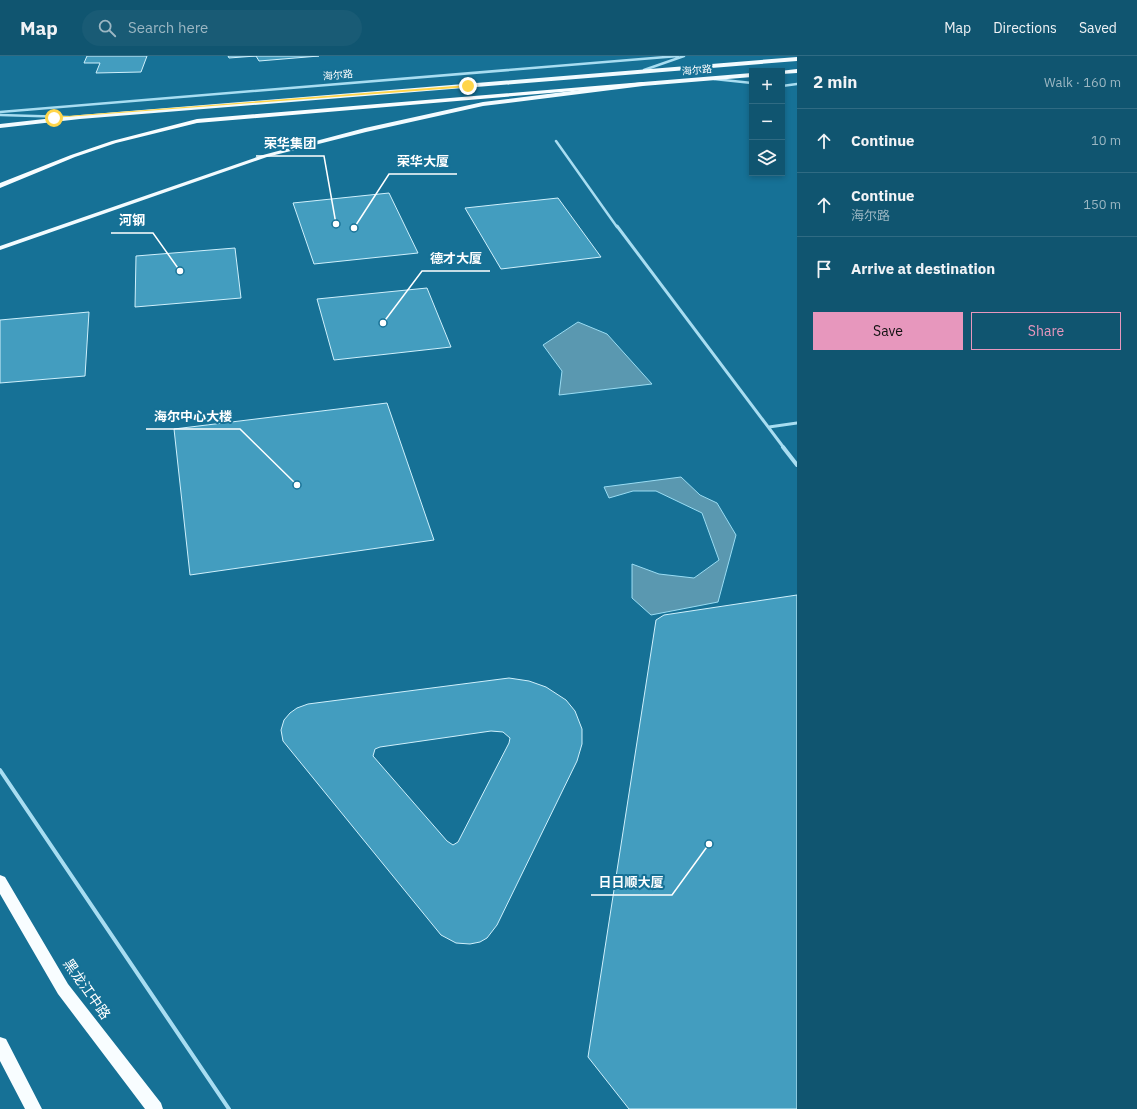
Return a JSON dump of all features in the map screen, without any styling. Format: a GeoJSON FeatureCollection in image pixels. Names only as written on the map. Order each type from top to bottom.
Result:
{"type":"FeatureCollection","features":[{"type":"Feature","properties":{"kind":"highway"},"geometry":{"type":"LineString","coordinates":[[0,186],[73,156],[114,142],[197,121],[643,84]]}},
{"type":"Feature","properties":{"kind":"highway","name":"黑龙江中路"},"geometry":{"type":"LineString","coordinates":[[0,882],[63,989],[155,1109]]}},
{"type":"Feature","properties":{"kind":"highway"},"geometry":{"type":"LineString","coordinates":[[0,1045],[34,1109]]}},
{"type":"Feature","properties":{"kind":"main road","name":"海尔路"},"geometry":{"type":"LineString","coordinates":[[80,117],[797,59]]}},
{"type":"Feature","properties":{"kind":"main road"},"geometry":{"type":"LineString","coordinates":[[785,72],[797,71]]}},
{"type":"Feature","properties":{"kind":"main road","name":"海尔路"},"geometry":{"type":"LineString","coordinates":[[0,248],[265,156],[365,130],[483,104],[643,84],[749,75]]}},
{"type":"Feature","properties":{"kind":"main road"},"geometry":{"type":"LineString","coordinates":[[0,120],[80,117]]}},
{"type":"Feature","properties":{"kind":"main road"},"geometry":{"type":"LineString","coordinates":[[0,126],[80,117]]}},
{"type":"Feature","properties":{"kind":"street","name":"海尔路"},"geometry":{"type":"LineString","coordinates":[[0,112],[678,56]]}},
{"type":"Feature","properties":{"kind":"street","name":"海尔路"},"geometry":{"type":"LineString","coordinates":[[638,72],[684,56]]}},
{"type":"Feature","properties":{"kind":"street"},"geometry":{"type":"LineString","coordinates":[[705,79],[749,83]]}},
{"type":"Feature","properties":{"kind":"street"},"geometry":{"type":"LineString","coordinates":[[785,86],[797,84]]}},
{"type":"Feature","properties":{"kind":"street"},"geometry":{"type":"LineString","coordinates":[[0,115],[80,117]]}},
{"type":"Feature","properties":{"kind":"street"},"geometry":{"type":"LineString","coordinates":[[556,141],[636,252],[797,465]]}},
{"type":"Feature","properties":{"kind":"street"},"geometry":{"type":"LineString","coordinates":[[769,427],[797,423]]}},
{"type":"Feature","properties":{"kind":"lane"},"geometry":{"type":"LineString","coordinates":[[0,770],[229,1109]]}},
{"type":"Feature","properties":{"kind":"water"},"geometry":{"type":"Polygon","coordinates":[[[578,322],[607,334],[652,384],[559,395],[562,371],[543,345],[578,322]]]}},
{"type":"Feature","properties":{"kind":"water"},"geometry":{"type":"Polygon","coordinates":[[[681,477],[700,495],[717,503],[736,535],[718,602],[651,615],[632,598],[632,564],[659,574],[694,578],[719,560],[702,513],[656,491],[633,491],[609,498],[604,487],[681,477]]]}},
{"type":"Feature","properties":{"kind":"building"},"geometry":{"type":"Polygon","coordinates":[[[87,56],[147,56],[141,72],[96,73],[100,63],[84,63],[87,56]]]}},
{"type":"Feature","properties":{"kind":"building"},"geometry":{"type":"Polygon","coordinates":[[[228,56],[256,56],[229,58],[228,56]]]}},
{"type":"Feature","properties":{"kind":"building"},"geometry":{"type":"Polygon","coordinates":[[[256,56],[319,56],[259,61],[256,56]]]}},
{"type":"Feature","properties":{"kind":"building"},"geometry":{"type":"Polygon","coordinates":[[[389,193],[418,253],[314,264],[293,203],[389,193]]]}},
{"type":"Feature","properties":{"kind":"building"},"geometry":{"type":"Polygon","coordinates":[[[558,198],[601,257],[501,269],[465,208],[558,198]]]}},
{"type":"Feature","properties":{"kind":"building"},"geometry":{"type":"Polygon","coordinates":[[[235,248],[241,298],[135,307],[136,256],[235,248]]]}},
{"type":"Feature","properties":{"kind":"building"},"geometry":{"type":"Polygon","coordinates":[[[427,288],[451,347],[334,360],[317,299],[427,288]]]}},
{"type":"Feature","properties":{"kind":"building"},"geometry":{"type":"Polygon","coordinates":[[[89,312],[85,376],[0,383],[0,320],[89,312]]]}},
{"type":"Feature","properties":{"kind":"building"},"geometry":{"type":"Polygon","coordinates":[[[387,403],[434,540],[190,575],[174,429],[387,403]]]}},
{"type":"Feature","properties":{"kind":"building"},"geometry":{"type":"Polygon","coordinates":[[[797,595],[797,1109],[629,1109],[588,1057],[656,620],[664,615],[797,595]]]}},
{"type":"Feature","properties":{"kind":"building"},"geometry":{"type":"Polygon","coordinates":[[[509,678],[529,681],[546,687],[566,700],[575,711],[582,729],[582,744],[577,761],[497,925],[487,938],[480,942],[470,944],[456,943],[441,935],[283,741],[281,730],[284,720],[297,708],[308,704],[509,678]],[[491,731],[380,747],[375,749],[373,756],[447,841],[453,845],[458,842],[509,743],[510,738],[503,732],[491,731]]]}},
{"type":"Feature","properties":{"kind":"place","name":"荣华集团"},"geometry":{"type":"Point","coordinates":[336,224]}},
{"type":"Feature","properties":{"kind":"place","name":"荣华大厦"},"geometry":{"type":"Point","coordinates":[354,228]}},
{"type":"Feature","properties":{"kind":"place","name":"河钢"},"geometry":{"type":"Point","coordinates":[180,271]}},
{"type":"Feature","properties":{"kind":"place","name":"德才大厦"},"geometry":{"type":"Point","coordinates":[383,323]}},
{"type":"Feature","properties":{"kind":"place","name":"海尔中心大楼"},"geometry":{"type":"Point","coordinates":[297,485]}},
{"type":"Feature","properties":{"kind":"place","name":"日日顺大厦"},"geometry":{"type":"Point","coordinates":[709,844]}},
{"type":"Feature","properties":{"kind":"route"},"geometry":{"type":"LineString","coordinates":[[54,118],[468,86]]}}]}
